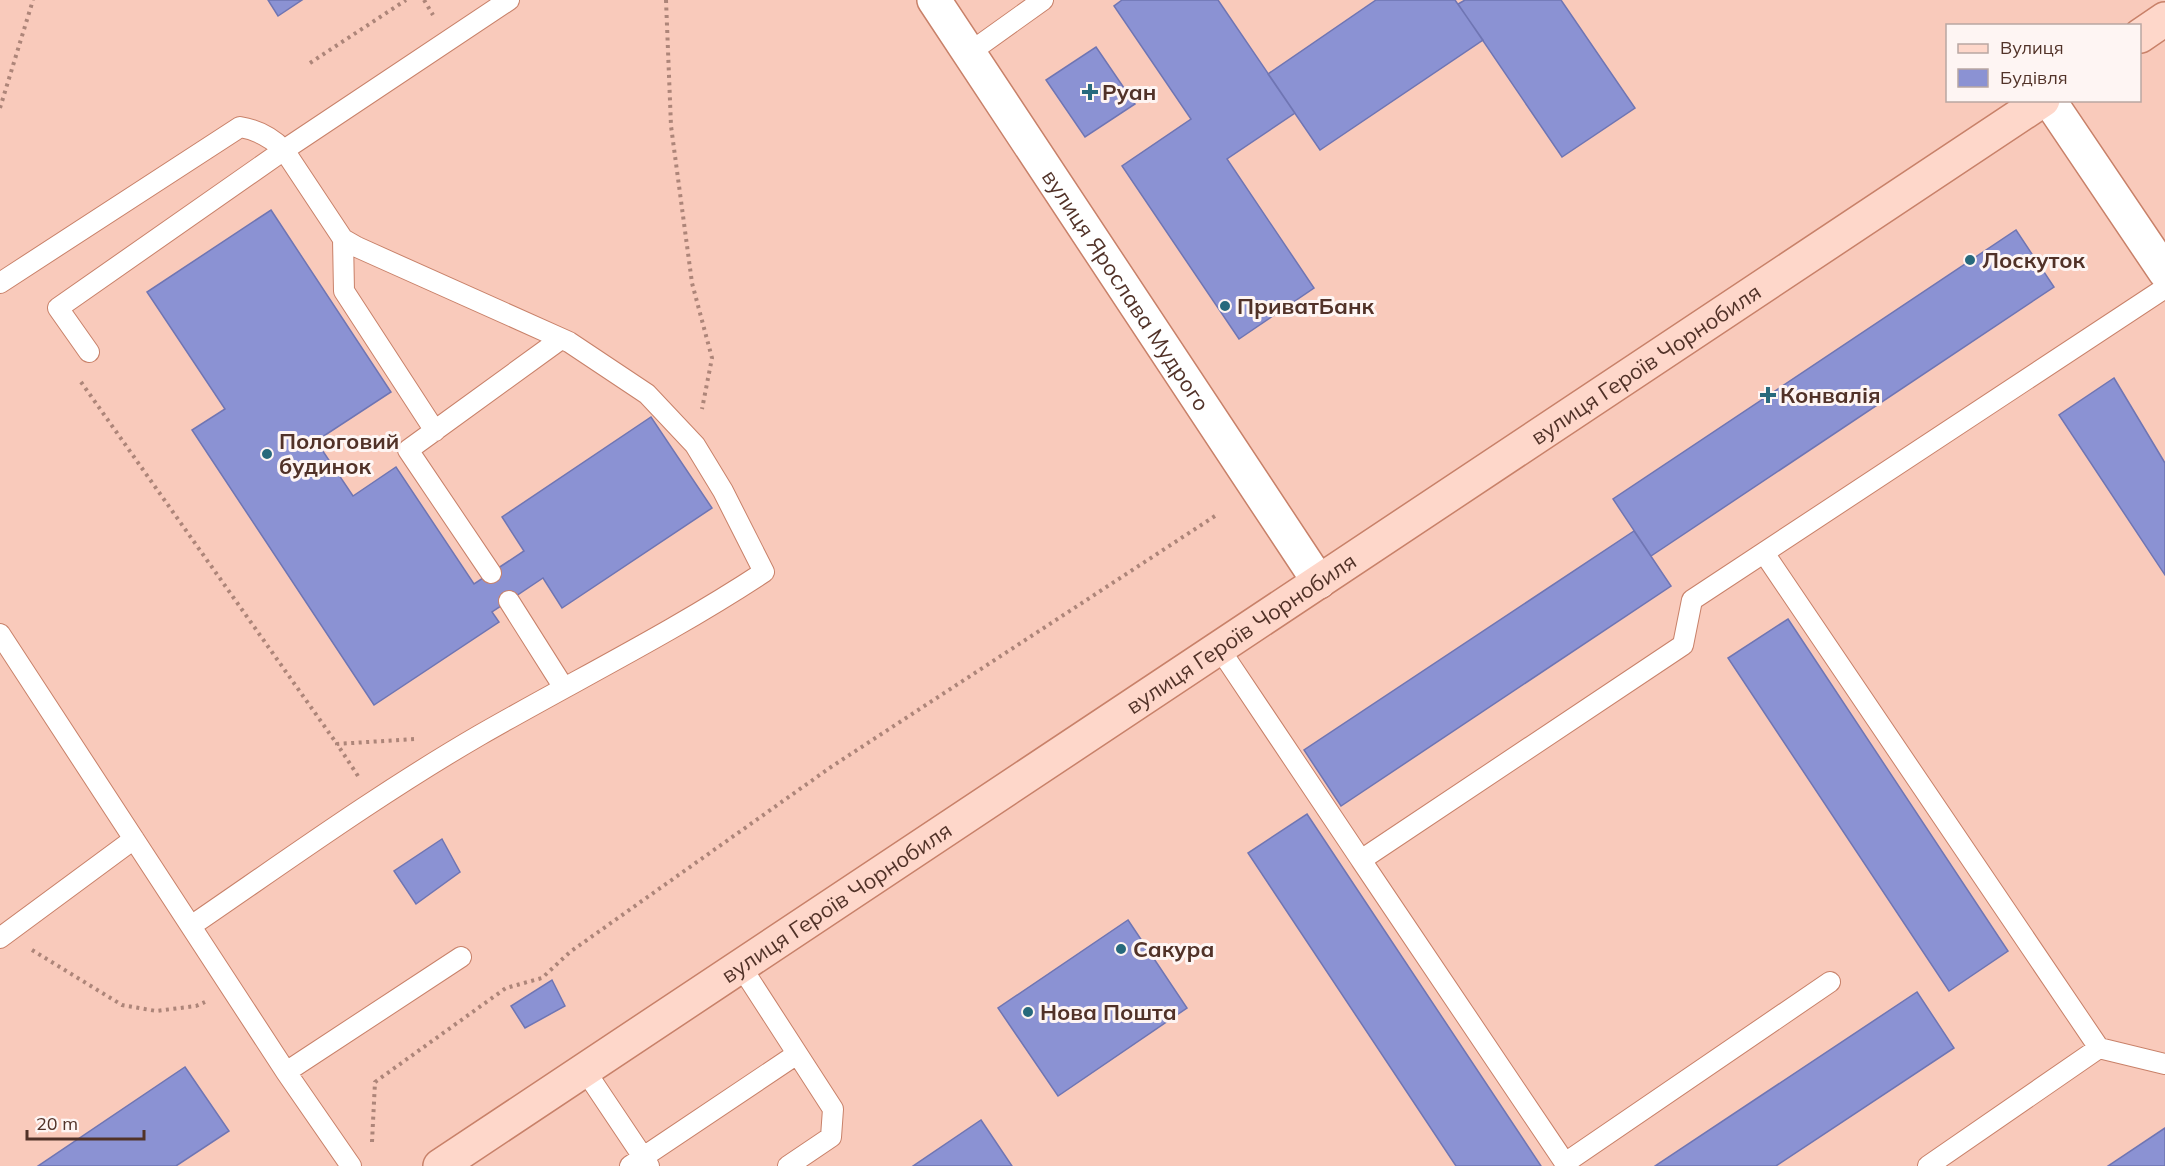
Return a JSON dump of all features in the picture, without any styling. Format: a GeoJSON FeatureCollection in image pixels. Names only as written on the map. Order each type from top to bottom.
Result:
{"type":"FeatureCollection","features":[{"type":"Feature","properties":{"kind":"street","name":"вулиця Ярослава Мудрого"},"geometry":{"type":"LineString","coordinates":[[934,0],[1319,582]]}},
{"type":"Feature","properties":{"kind":"street"},"geometry":{"type":"LineString","coordinates":[[2141,35],[2165,19]]}},
{"type":"Feature","properties":{"kind":"street","name":"вулиця Героїв Чорнобиля"},"geometry":{"type":"LineString","coordinates":[[440,1166],[2040,102]]}},
{"type":"Feature","properties":{"kind":"street"},"geometry":{"type":"LineString","coordinates":[[2050,102],[2165,272]]}},
{"type":"Feature","properties":{"kind":"lane"},"geometry":{"type":"LineString","coordinates":[[89,352],[58,308],[284,150],[509,0]]}},
{"type":"Feature","properties":{"kind":"lane"},"geometry":{"type":"LineString","coordinates":[[969,53],[1043,0]]}},
{"type":"Feature","properties":{"kind":"lane"},"geometry":{"type":"LineString","coordinates":[[2,276],[240,127],[257,130],[284,150],[343,239],[357,248],[561,339],[647,394],[695,445],[723,491],[764,572],[722,599],[478,736],[375,801],[191,926]]}},
{"type":"Feature","properties":{"kind":"lane"},"geometry":{"type":"LineString","coordinates":[[343,239],[344,291],[435,431]]}},
{"type":"Feature","properties":{"kind":"lane"},"geometry":{"type":"LineString","coordinates":[[1360,860],[1683,645],[1692,600],[2165,288]]}},
{"type":"Feature","properties":{"kind":"lane"},"geometry":{"type":"LineString","coordinates":[[491,573],[408,450],[561,339]]}},
{"type":"Feature","properties":{"kind":"lane"},"geometry":{"type":"LineString","coordinates":[[1764,553],[2099,1047],[2165,1064]]}},
{"type":"Feature","properties":{"kind":"lane"},"geometry":{"type":"LineString","coordinates":[[509,601],[564,688]]}},
{"type":"Feature","properties":{"kind":"lane"},"geometry":{"type":"LineString","coordinates":[[0,634],[286,1072],[351,1166]]}},
{"type":"Feature","properties":{"kind":"lane"},"geometry":{"type":"LineString","coordinates":[[1219,648],[1565,1163],[1830,982]]}},
{"type":"Feature","properties":{"kind":"lane"},"geometry":{"type":"LineString","coordinates":[[3,936],[134,839]]}},
{"type":"Feature","properties":{"kind":"lane"},"geometry":{"type":"LineString","coordinates":[[286,1072],[461,957]]}},
{"type":"Feature","properties":{"kind":"lane"},"geometry":{"type":"LineString","coordinates":[[740,965],[833,1109],[831,1137],[788,1166]]}},
{"type":"Feature","properties":{"kind":"lane"},"geometry":{"type":"LineString","coordinates":[[1928,1166],[2099,1047]]}},
{"type":"Feature","properties":{"kind":"lane"},"geometry":{"type":"LineString","coordinates":[[630,1166],[797,1054]]}},
{"type":"Feature","properties":{"kind":"lane"},"geometry":{"type":"LineString","coordinates":[[584,1069],[649,1166]]}},
{"type":"Feature","properties":{"kind":"path"},"geometry":{"type":"LineString","coordinates":[[0,108],[33,0]]}},
{"type":"Feature","properties":{"kind":"path"},"geometry":{"type":"LineString","coordinates":[[310,63],[406,0]]}},
{"type":"Feature","properties":{"kind":"path"},"geometry":{"type":"LineString","coordinates":[[666,0],[671,126],[692,283],[712,358],[695,445]]}},
{"type":"Feature","properties":{"kind":"path"},"geometry":{"type":"LineString","coordinates":[[76,375],[375,801]]}},
{"type":"Feature","properties":{"kind":"path"},"geometry":{"type":"LineString","coordinates":[[371,1149],[375,1082],[506,988],[542,978],[570,952],[831,767],[1215,516]]}},
{"type":"Feature","properties":{"kind":"path"},"geometry":{"type":"LineString","coordinates":[[337,744],[423,738]]}},
{"type":"Feature","properties":{"kind":"path"},"geometry":{"type":"LineString","coordinates":[[3,936],[122,1005],[156,1011],[196,1006],[231,988]]}},
{"type":"Feature","properties":{"kind":"building"},"geometry":{"type":"Polygon","coordinates":[[[268,0],[302,0],[278,16],[268,0]]]}},
{"type":"Feature","properties":{"kind":"building"},"geometry":{"type":"Polygon","coordinates":[[[1122,0],[1218,0],[1295,113],[1227,159],[1314,288],[1239,339],[1122,166],[1191,119],[1114,6],[1122,0]]]}},
{"type":"Feature","properties":{"kind":"building"},"geometry":{"type":"Polygon","coordinates":[[[1376,0],[1455,0],[1483,40],[1320,150],[1268,74],[1376,0]]]}},
{"type":"Feature","properties":{"kind":"building"},"geometry":{"type":"Polygon","coordinates":[[[1465,0],[1561,0],[1635,108],[1562,157],[1458,4],[1465,0]]]}},
{"type":"Feature","properties":{"kind":"building","name":"Руан"},"geometry":{"type":"Polygon","coordinates":[[[1096,47],[1135,104],[1085,137],[1046,80],[1096,47]]]}},
{"type":"Feature","properties":{"kind":"building","name":"Пологовий будинок"},"geometry":{"type":"Polygon","coordinates":[[[271,210],[391,392],[316,441],[353,496],[396,467],[474,584],[524,551],[502,517],[651,417],[712,508],[562,608],[543,578],[492,612],[499,622],[374,705],[192,430],[225,409],[147,292],[271,210]]]}},
{"type":"Feature","properties":{"kind":"building"},"geometry":{"type":"Polygon","coordinates":[[[2016,230],[2054,287],[1651,556],[1613,499],[2016,230]]]}},
{"type":"Feature","properties":{"kind":"building"},"geometry":{"type":"Polygon","coordinates":[[[2114,378],[2165,463],[2165,575],[2059,415],[2114,378]]]}},
{"type":"Feature","properties":{"kind":"building"},"geometry":{"type":"Polygon","coordinates":[[[1634,531],[1671,586],[1341,806],[1304,750],[1634,531]]]}},
{"type":"Feature","properties":{"kind":"building"},"geometry":{"type":"Polygon","coordinates":[[[1788,619],[2008,951],[1949,991],[1728,658],[1788,619]]]}},
{"type":"Feature","properties":{"kind":"building"},"geometry":{"type":"Polygon","coordinates":[[[1307,814],[1541,1166],[1456,1166],[1248,853],[1307,814]]]}},
{"type":"Feature","properties":{"kind":"building"},"geometry":{"type":"Polygon","coordinates":[[[442,839],[460,872],[416,904],[394,871],[442,839]]]}},
{"type":"Feature","properties":{"kind":"building"},"geometry":{"type":"Polygon","coordinates":[[[1128,920],[1187,1008],[1058,1096],[998,1008],[1128,920]]]}},
{"type":"Feature","properties":{"kind":"building"},"geometry":{"type":"Polygon","coordinates":[[[552,980],[565,1006],[525,1028],[511,1006],[552,980]]]}},
{"type":"Feature","properties":{"kind":"building"},"geometry":{"type":"Polygon","coordinates":[[[1917,992],[1954,1048],[1776,1166],[1655,1166],[1917,992]]]}},
{"type":"Feature","properties":{"kind":"building"},"geometry":{"type":"Polygon","coordinates":[[[185,1067],[229,1131],[176,1166],[38,1166],[185,1067]]]}},
{"type":"Feature","properties":{"kind":"building"},"geometry":{"type":"Polygon","coordinates":[[[981,1120],[1012,1166],[913,1166],[981,1120]]]}},
{"type":"Feature","properties":{"kind":"building"},"geometry":{"type":"Polygon","coordinates":[[[2165,1128],[2165,1166],[2108,1166],[2165,1128]]]}},
{"type":"Feature","properties":{"kind":"place","name":"Руан"},"geometry":{"type":"Point","coordinates":[1090,92]}},
{"type":"Feature","properties":{"kind":"place","name":"Лоскуток"},"geometry":{"type":"Point","coordinates":[1970,260]}},
{"type":"Feature","properties":{"kind":"place","name":"ПриватБанк"},"geometry":{"type":"Point","coordinates":[1225,306]}},
{"type":"Feature","properties":{"kind":"place","name":"Конвалія"},"geometry":{"type":"Point","coordinates":[1768,395]}},
{"type":"Feature","properties":{"kind":"place","name":"Пологовий будинок"},"geometry":{"type":"Point","coordinates":[267,454]}},
{"type":"Feature","properties":{"kind":"place","name":"Сакура"},"geometry":{"type":"Point","coordinates":[1121,949]}},
{"type":"Feature","properties":{"kind":"place","name":"Нова Пошта"},"geometry":{"type":"Point","coordinates":[1028,1012]}}]}
